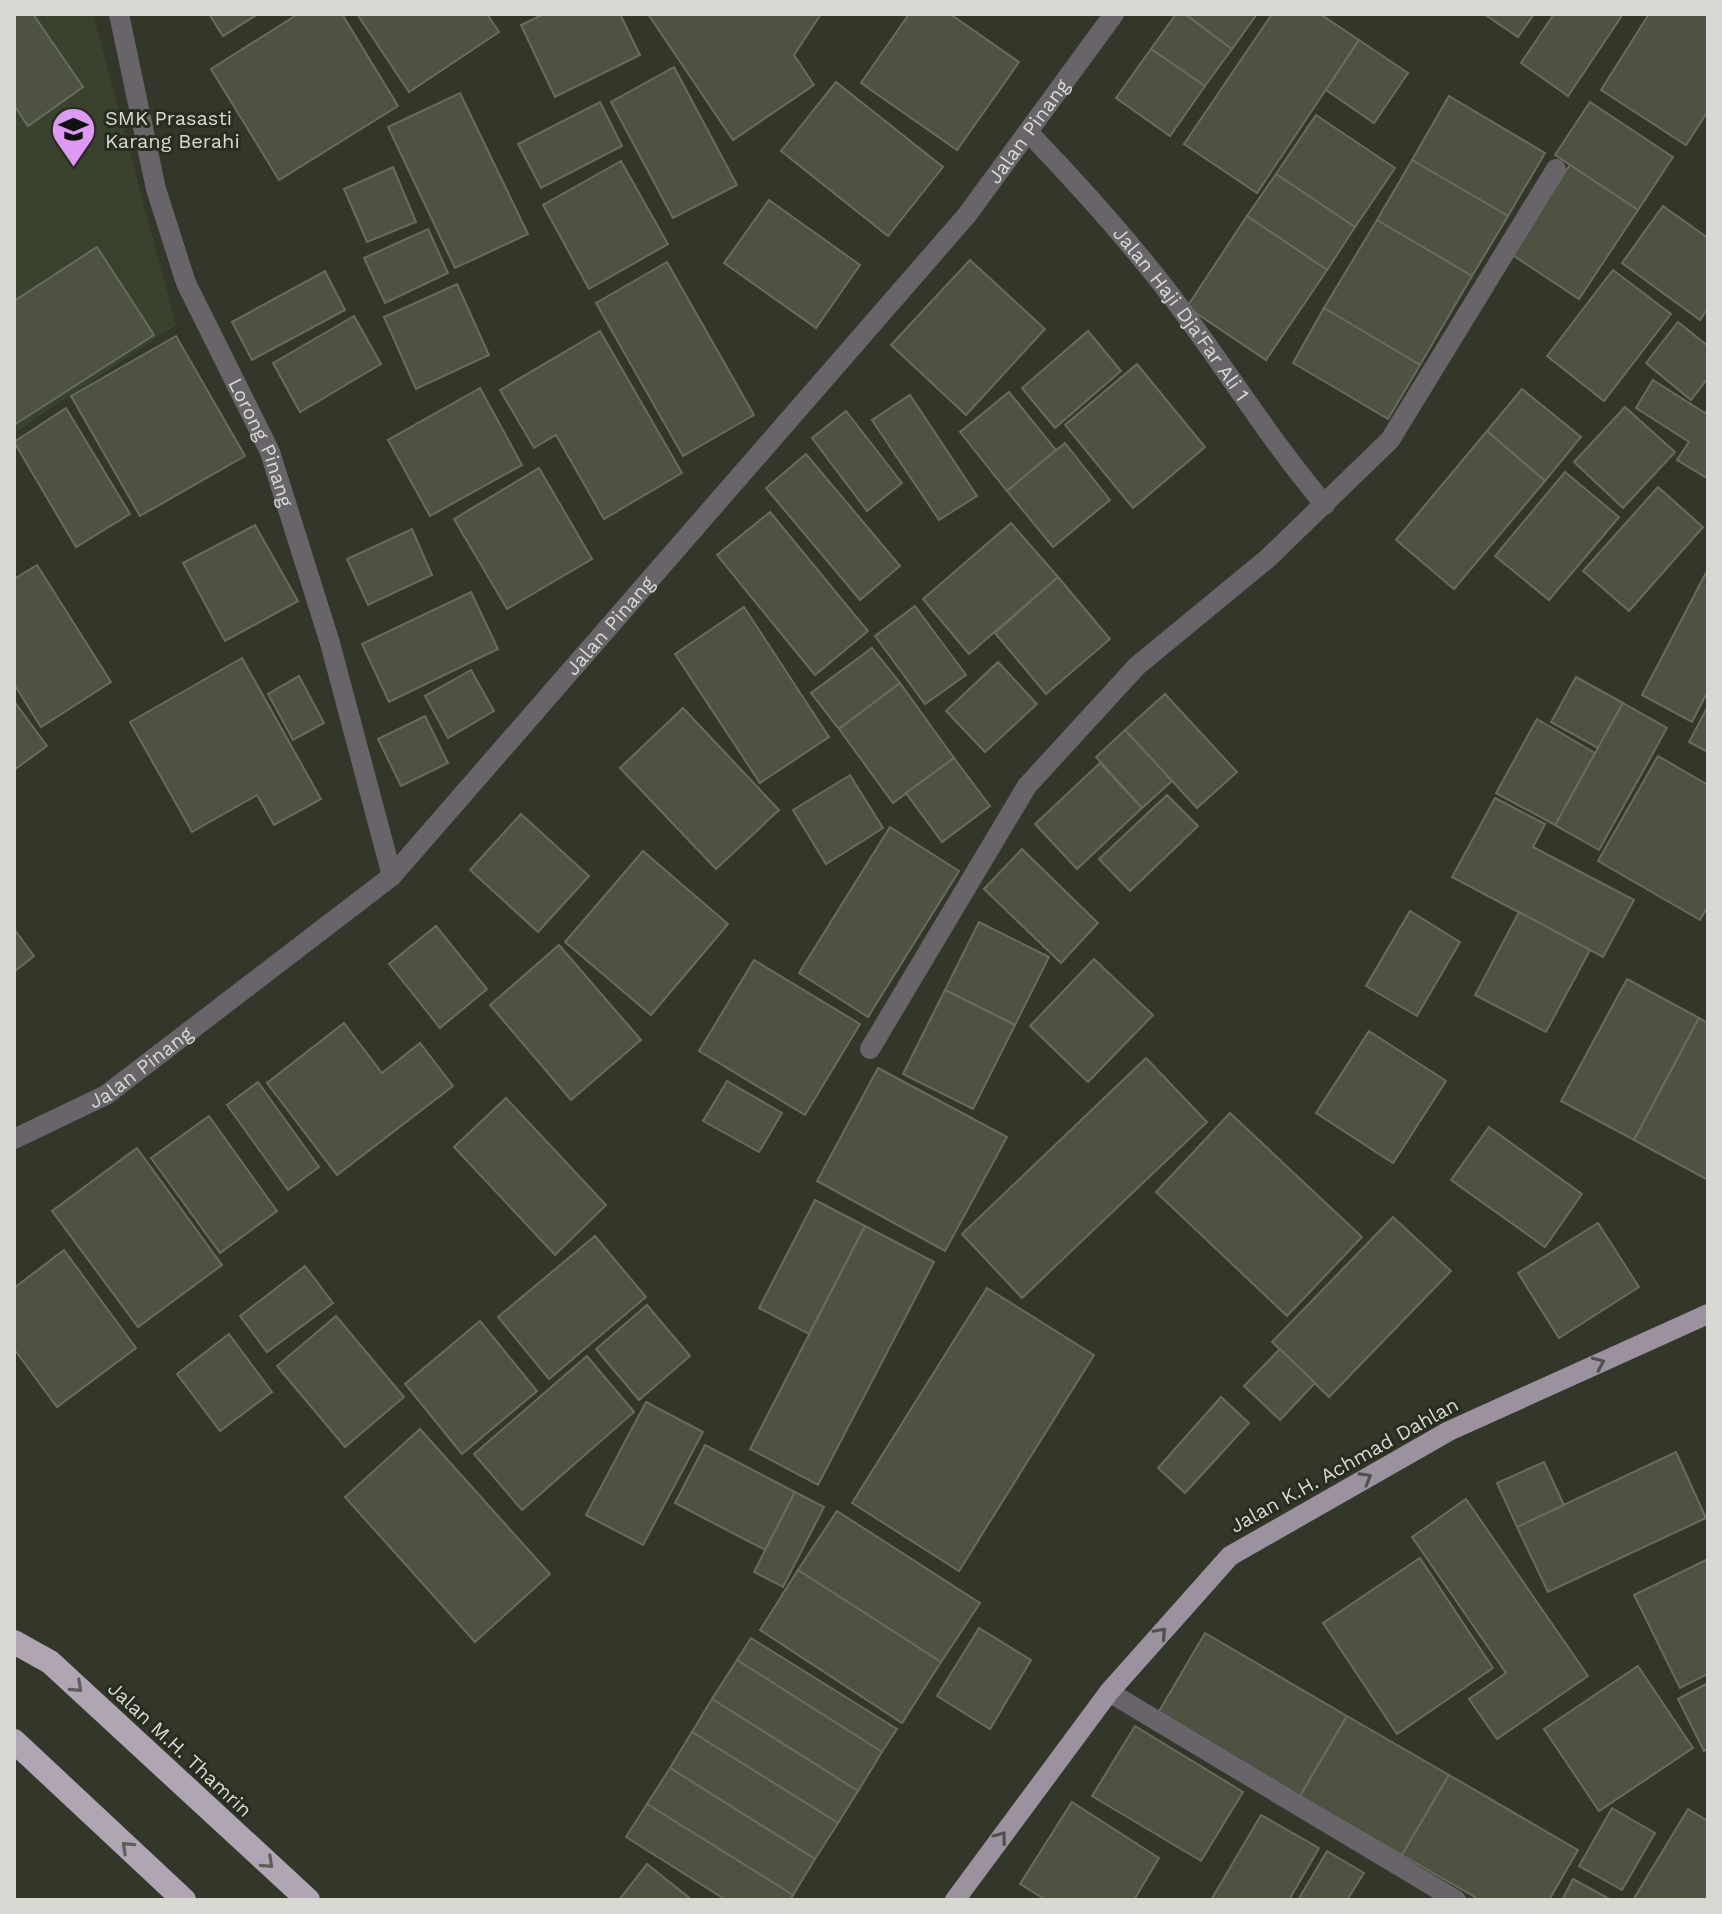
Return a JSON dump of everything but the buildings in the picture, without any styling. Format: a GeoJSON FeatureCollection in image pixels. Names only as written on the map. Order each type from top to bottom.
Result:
{"type":"FeatureCollection","features":[{"type":"Feature","properties":{"kind":"highway","name":"Jalan M.H. Thamrin"},"geometry":{"type":"LineString","coordinates":[[14,1642],[50,1662],[308,1900]]}},
{"type":"Feature","properties":{"kind":"highway"},"geometry":{"type":"LineString","coordinates":[[14,1741],[184,1900]]}},
{"type":"Feature","properties":{"kind":"main road","name":"Jalan K.H. Achmad Dahlan"},"geometry":{"type":"LineString","coordinates":[[955,1900],[1109,1692],[1230,1556],[1449,1431],[1708,1314]]}},
{"type":"Feature","properties":{"kind":"street","name":"Lorong Pinang"},"geometry":{"type":"LineString","coordinates":[[119,14],[156,189],[186,283],[270,452],[330,643],[392,876]]}},
{"type":"Feature","properties":{"kind":"street","name":"Jalan Pinang"},"geometry":{"type":"LineString","coordinates":[[14,1139],[106,1095],[392,876],[967,215],[1114,14]]}},
{"type":"Feature","properties":{"kind":"street","name":"Jalan Haji Dja'Far Ali 1"},"geometry":{"type":"LineString","coordinates":[[1028,132],[1099,207],[1168,292],[1287,460],[1325,505]]}},
{"type":"Feature","properties":{"kind":"street"},"geometry":{"type":"LineString","coordinates":[[870,1049],[1027,786],[1137,666],[1267,559],[1390,440],[1556,169]]}},
{"type":"Feature","properties":{"kind":"street"},"geometry":{"type":"LineString","coordinates":[[1109,1692],[1456,1900]]}},
{"type":"Feature","properties":{"kind":"shaded area","name":"SMK Prasasti Karang Berahi"},"geometry":{"type":"Polygon","coordinates":[[[14,14],[93,14],[176,325],[14,433],[14,14]]]}},
{"type":"Feature","properties":{"kind":"place","name":"SMK Prasasti Karang Berahi"},"geometry":{"type":"Point","coordinates":[74,169]}}]}
